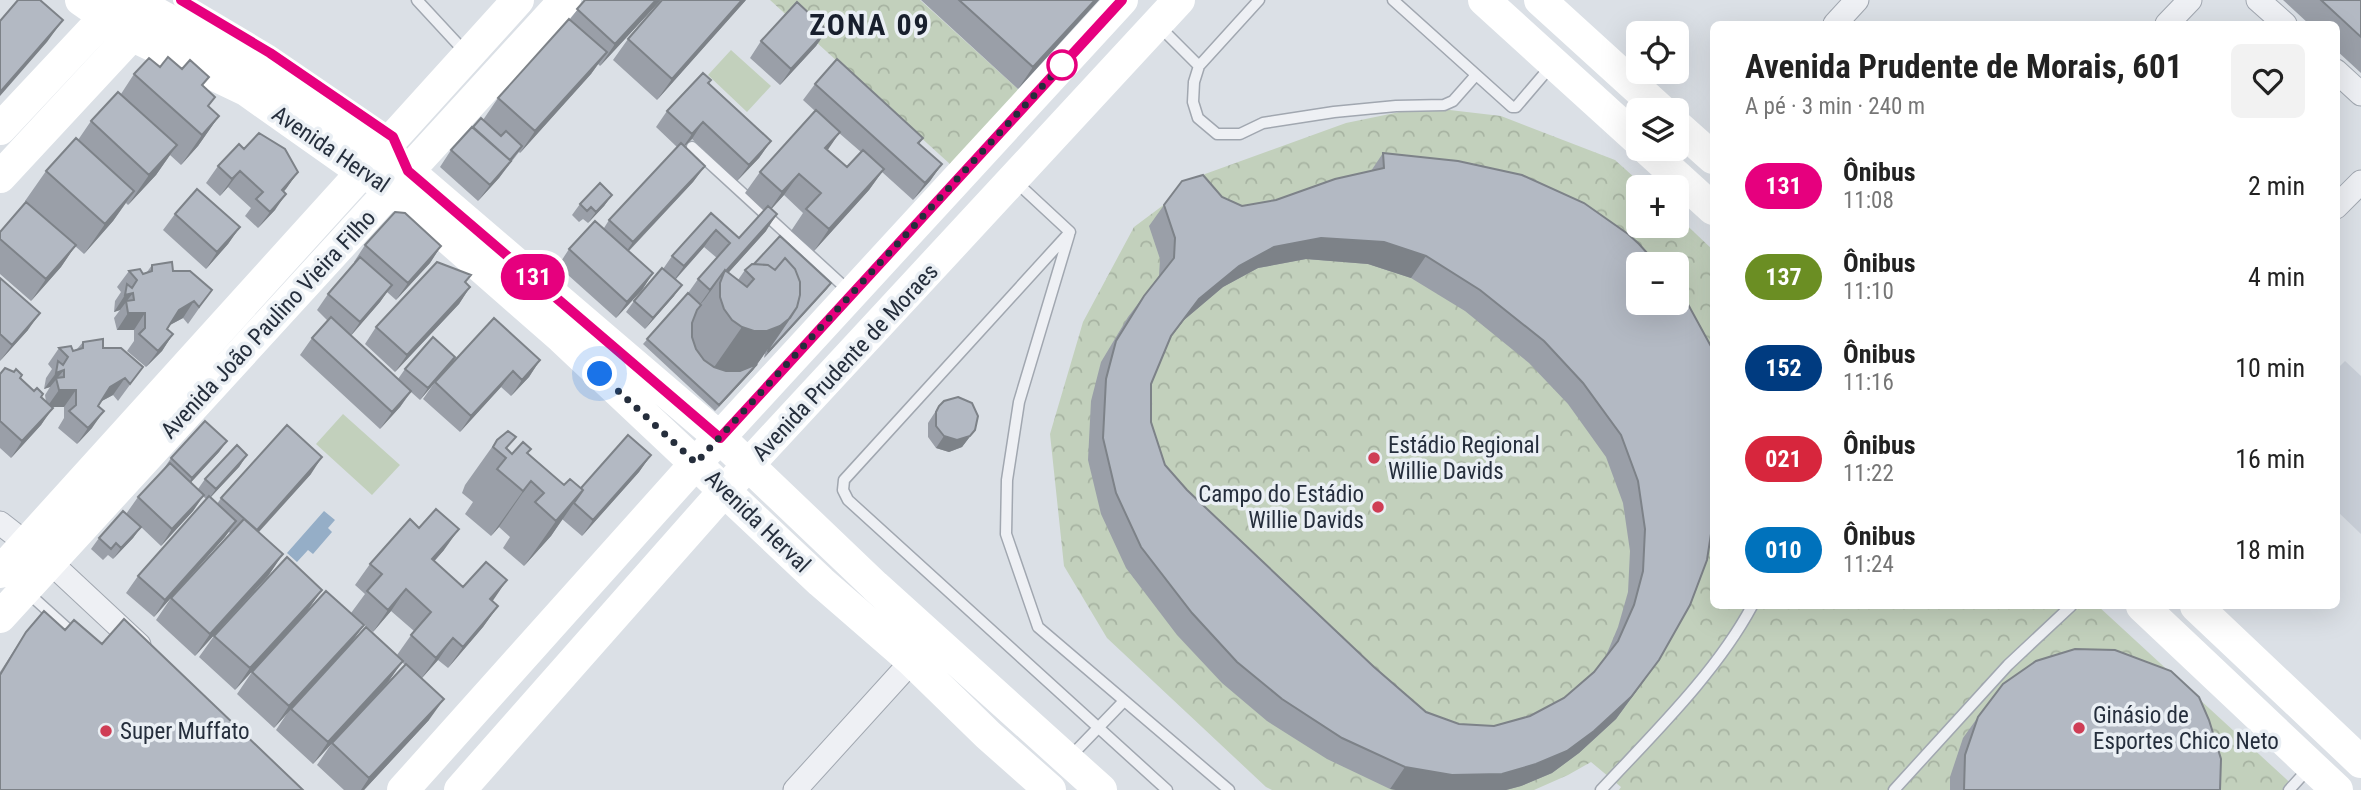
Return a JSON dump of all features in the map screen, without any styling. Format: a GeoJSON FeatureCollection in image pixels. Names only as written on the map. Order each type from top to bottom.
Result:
{"type":"FeatureCollection","features":[{"type":"Feature","properties":{"kind":"main road","name":"Avenida João Paulino Vieira Filho"},"geometry":{"type":"LineString","coordinates":[[0,617],[13,581],[378,153],[518,0]]}},
{"type":"Feature","properties":{"kind":"main road","name":"Avenida João Paulino Vieira Filho"},"geometry":{"type":"LineString","coordinates":[[38,553],[400,180],[565,0]]}},
{"type":"Feature","properties":{"kind":"main road","name":"Avenida Prudente de Moraes"},"geometry":{"type":"LineString","coordinates":[[403,790],[696,463],[1122,0]]}},
{"type":"Feature","properties":{"kind":"main road","name":"Avenida Prudente de Moraes"},"geometry":{"type":"LineString","coordinates":[[460,790],[725,490],[1179,0]]}},
{"type":"Feature","properties":{"kind":"main road"},"geometry":{"type":"LineString","coordinates":[[1484,0],[1626,129]]}},
{"type":"Feature","properties":{"kind":"main road"},"geometry":{"type":"LineString","coordinates":[[1540,0],[1648,98]]}},
{"type":"Feature","properties":{"kind":"main road","name":"Avenida Herval"},"geometry":{"type":"LineString","coordinates":[[157,3],[265,73],[378,153],[400,180],[562,338],[821,582],[912,661],[1050,790]]}},
{"type":"Feature","properties":{"kind":"main road"},"geometry":{"type":"LineString","coordinates":[[0,177],[131,36],[157,3]]}},
{"type":"Feature","properties":{"kind":"main road","name":"Avenida Herval"},"geometry":{"type":"LineString","coordinates":[[102,6],[131,36],[378,153]]}},
{"type":"Feature","properties":{"kind":"main road"},"geometry":{"type":"LineString","coordinates":[[0,129],[102,6]]}},
{"type":"Feature","properties":{"kind":"main road"},"geometry":{"type":"LineString","coordinates":[[228,81],[265,73]]}},
{"type":"Feature","properties":{"kind":"main road"},"geometry":{"type":"LineString","coordinates":[[1689,136],[1710,154]]}},
{"type":"Feature","properties":{"kind":"main road"},"geometry":{"type":"LineString","coordinates":[[1660,161],[1710,206]]}},
{"type":"Feature","properties":{"kind":"main road","name":"Avenida Herval"},"geometry":{"type":"LineString","coordinates":[[400,180],[560,299],[720,438],[875,586],[1101,790]]}},
{"type":"Feature","properties":{"kind":"main road"},"geometry":{"type":"LineString","coordinates":[[560,299],[562,338]]}},
{"type":"Feature","properties":{"kind":"main road"},"geometry":{"type":"LineString","coordinates":[[821,582],[875,586]]}},
{"type":"Feature","properties":{"kind":"main road"},"geometry":{"type":"LineString","coordinates":[[2148,609],[2171,620],[2337,790]]}},
{"type":"Feature","properties":{"kind":"main road"},"geometry":{"type":"LineString","coordinates":[[2199,609],[2361,762]]}},
{"type":"Feature","properties":{"kind":"main road"},"geometry":{"type":"LineString","coordinates":[[976,677],[988,734]]}},
{"type":"Feature","properties":{"kind":"street"},"geometry":{"type":"LineString","coordinates":[[1838,21],[1857,0]]}},
{"type":"Feature","properties":{"kind":"street"},"geometry":{"type":"LineString","coordinates":[[2170,21],[2190,0]]}},
{"type":"Feature","properties":{"kind":"street"},"geometry":{"type":"LineString","coordinates":[[2258,0],[2282,21]]}},
{"type":"Feature","properties":{"kind":"street"},"geometry":{"type":"LineString","coordinates":[[2340,75],[2361,94]]}},
{"type":"Feature","properties":{"kind":"street"},"geometry":{"type":"LineString","coordinates":[[2340,203],[2361,181]]}},
{"type":"Feature","properties":{"kind":"street"},"geometry":{"type":"LineString","coordinates":[[0,523],[38,553],[156,661]]}},
{"type":"Feature","properties":{"kind":"street"},"geometry":{"type":"LineString","coordinates":[[795,790],[912,661]]}},
{"type":"Feature","properties":{"kind":"lane"},"geometry":{"type":"LineString","coordinates":[[417,0],[468,55]]}},
{"type":"Feature","properties":{"kind":"lane"},"geometry":{"type":"LineString","coordinates":[[1259,0],[1199,66],[1194,82],[1193,102],[1198,118],[1217,134],[1240,134],[1263,123],[1334,111],[1448,104],[1476,75]]}},
{"type":"Feature","properties":{"kind":"lane"},"geometry":{"type":"LineString","coordinates":[[1393,0],[1508,105],[1516,107],[1553,63]]}},
{"type":"Feature","properties":{"kind":"lane"},"geometry":{"type":"LineString","coordinates":[[157,3],[270,53],[378,153],[400,180]]}},
{"type":"Feature","properties":{"kind":"lane"},"geometry":{"type":"LineString","coordinates":[[1157,24],[1199,66]]}},
{"type":"Feature","properties":{"kind":"lane"},"geometry":{"type":"LineString","coordinates":[[692,147],[853,294]]}},
{"type":"Feature","properties":{"kind":"lane"},"geometry":{"type":"LineString","coordinates":[[1013,180],[1070,232]]}},
{"type":"Feature","properties":{"kind":"lane"},"geometry":{"type":"LineString","coordinates":[[1070,232],[1019,402],[1007,480],[1006,534],[1038,627],[1229,790]]}},
{"type":"Feature","properties":{"kind":"lane"},"geometry":{"type":"LineString","coordinates":[[1070,232],[844,480],[843,490],[848,500],[1167,790]]}},
{"type":"Feature","properties":{"kind":"lane"},"geometry":{"type":"LineString","coordinates":[[13,581],[86,645]]}},
{"type":"Feature","properties":{"kind":"lane"},"geometry":{"type":"LineString","coordinates":[[1601,790],[1709,669],[1750,609]]}},
{"type":"Feature","properties":{"kind":"lane"},"geometry":{"type":"LineString","coordinates":[[1894,790],[2008,666],[2068,609]]}},
{"type":"Feature","properties":{"kind":"lane"},"geometry":{"type":"LineString","coordinates":[[1068,760],[1124,701]]}},
{"type":"Feature","properties":{"kind":"lane"},"geometry":{"type":"LineString","coordinates":[[2289,790],[2311,766]]}},
{"type":"Feature","properties":{"kind":"shaded area"},"geometry":{"type":"Polygon","coordinates":[[[2345,361],[2361,376],[2361,534],[2340,514],[2340,366],[2345,361]]]}},
{"type":"Feature","properties":{"kind":"green space"},"geometry":{"type":"Polygon","coordinates":[[[770,0],[920,0],[1030,100],[962,175],[770,0]]]}},
{"type":"Feature","properties":{"kind":"green space"},"geometry":{"type":"Polygon","coordinates":[[[731,50],[771,86],[747,112],[708,75],[731,50]]]}},
{"type":"Feature","properties":{"kind":"green space","name":"Estádio Regional Willie Davids"},"geometry":{"type":"Polygon","coordinates":[[[1424,107],[1501,116],[1615,160],[1632,175],[1626,175],[1626,238],[1689,238],[1689,227],[1710,247],[1710,609],[2101,609],[2298,790],[1619,790],[1621,787],[1591,762],[1534,790],[1272,790],[1107,638],[1064,566],[1050,434],[1083,322],[1134,227],[1205,174],[1346,123],[1424,107]]]}},
{"type":"Feature","properties":{"kind":"green space"},"geometry":{"type":"Polygon","coordinates":[[[343,414],[400,465],[372,495],[316,444],[343,414]]]}},
{"type":"Feature","properties":{"kind":"water"},"geometry":{"type":"Polygon","coordinates":[[[324,511],[335,520],[328,528],[332,532],[313,554],[308,550],[297,562],[287,553],[324,511]]]}},
{"type":"Feature","properties":{"kind":"building"},"geometry":{"type":"Polygon","coordinates":[[[18,0],[40,0],[63,20],[0,92],[0,21],[18,0]]]}},
{"type":"Feature","properties":{"kind":"building"},"geometry":{"type":"Polygon","coordinates":[[[585,0],[656,0],[615,44],[577,9],[585,0]]]}},
{"type":"Feature","properties":{"kind":"building"},"geometry":{"type":"Polygon","coordinates":[[[662,0],[742,0],[672,79],[628,39],[662,0]]]}},
{"type":"Feature","properties":{"kind":"building"},"geometry":{"type":"Polygon","coordinates":[[[959,0],[1095,0],[1033,67],[959,0]]]}},
{"type":"Feature","properties":{"kind":"building"},"geometry":{"type":"Polygon","coordinates":[[[2321,0],[2361,0],[2361,37],[2321,0]]]}},
{"type":"Feature","properties":{"kind":"building"},"geometry":{"type":"Polygon","coordinates":[[[797,2],[827,30],[791,69],[761,41],[797,2]]]}},
{"type":"Feature","properties":{"kind":"building"},"geometry":{"type":"Polygon","coordinates":[[[569,19],[607,52],[535,131],[498,98],[569,19]]]}},
{"type":"Feature","properties":{"kind":"building"},"geometry":{"type":"Polygon","coordinates":[[[168,57],[182,69],[190,60],[209,77],[202,85],[215,97],[208,106],[219,116],[202,135],[134,74],[149,58],[160,67],[168,57]]]}},
{"type":"Feature","properties":{"kind":"building"},"geometry":{"type":"Polygon","coordinates":[[[837,59],[923,138],[918,143],[942,164],[925,183],[815,84],[837,59]]]}},
{"type":"Feature","properties":{"kind":"building"},"geometry":{"type":"Polygon","coordinates":[[[703,73],[711,80],[708,83],[771,141],[749,165],[703,122],[692,134],[667,111],[703,73]]]}},
{"type":"Feature","properties":{"kind":"building"},"geometry":{"type":"Polygon","coordinates":[[[118,92],[177,145],[149,175],[91,121],[118,92]]]}},
{"type":"Feature","properties":{"kind":"building"},"geometry":{"type":"Polygon","coordinates":[[[816,110],[840,132],[825,148],[847,167],[863,150],[884,169],[829,229],[806,209],[821,193],[799,174],[782,192],[760,172],[816,110]]]}},
{"type":"Feature","properties":{"kind":"building"},"geometry":{"type":"Polygon","coordinates":[[[481,118],[501,136],[506,131],[522,146],[510,160],[473,127],[481,118]]]}},
{"type":"Feature","properties":{"kind":"building"},"geometry":{"type":"Polygon","coordinates":[[[472,127],[511,161],[490,185],[451,150],[472,127]]]}},
{"type":"Feature","properties":{"kind":"building"},"geometry":{"type":"Polygon","coordinates":[[[259,133],[285,149],[298,172],[282,190],[286,194],[270,212],[256,199],[263,192],[240,171],[232,179],[218,166],[239,144],[244,149],[259,133]]]}},
{"type":"Feature","properties":{"kind":"building"},"geometry":{"type":"Polygon","coordinates":[[[76,138],[134,191],[105,224],[46,171],[76,138]]]}},
{"type":"Feature","properties":{"kind":"building"},"geometry":{"type":"Polygon","coordinates":[[[681,143],[705,166],[633,242],[609,220],[681,143]]]}},
{"type":"Feature","properties":{"kind":"building"},"geometry":{"type":"Polygon","coordinates":[[[1383,153],[1458,161],[1522,175],[1584,203],[1626,233],[1626,238],[1632,238],[1646,252],[1626,252],[1626,315],[1689,315],[1689,306],[1710,344],[1710,540],[1707,560],[1690,605],[1659,660],[1631,697],[1594,731],[1567,751],[1502,774],[1452,775],[1405,767],[1342,738],[1282,699],[1237,662],[1192,613],[1141,547],[1116,493],[1103,438],[1106,379],[1116,341],[1144,296],[1174,258],[1175,238],[1164,205],[1182,181],[1203,175],[1222,197],[1242,206],[1276,200],[1335,179],[1384,168],[1383,153]],[[1321,238],[1274,247],[1239,266],[1199,299],[1171,336],[1151,384],[1151,422],[1165,465],[1187,490],[1374,667],[1426,712],[1459,724],[1494,726],[1530,716],[1564,698],[1594,672],[1618,641],[1634,605],[1643,571],[1645,529],[1638,481],[1621,435],[1583,383],[1544,341],[1480,290],[1426,256],[1384,242],[1321,238]]]}},
{"type":"Feature","properties":{"kind":"building"},"geometry":{"type":"Polygon","coordinates":[[[600,183],[612,195],[596,212],[591,207],[587,211],[580,204],[600,183]]]}},
{"type":"Feature","properties":{"kind":"building"},"geometry":{"type":"Polygon","coordinates":[[[197,189],[240,227],[217,252],[175,214],[197,189]]]}},
{"type":"Feature","properties":{"kind":"building"},"geometry":{"type":"Polygon","coordinates":[[[26,202],[76,245],[46,279],[0,239],[0,232],[26,202]]]}},
{"type":"Feature","properties":{"kind":"building"},"geometry":{"type":"Polygon","coordinates":[[[768,206],[777,214],[710,290],[698,279],[730,243],[716,230],[684,266],[672,256],[711,213],[739,238],[768,206]]]}},
{"type":"Feature","properties":{"kind":"building"},"geometry":{"type":"Polygon","coordinates":[[[395,212],[405,213],[441,246],[408,283],[365,245],[395,212]]]}},
{"type":"Feature","properties":{"kind":"building"},"geometry":{"type":"Polygon","coordinates":[[[595,221],[653,273],[627,302],[569,249],[595,221]]]}},
{"type":"Feature","properties":{"kind":"building"},"geometry":{"type":"Polygon","coordinates":[[[780,236],[831,283],[768,352],[797,307],[800,295],[800,282],[795,269],[785,258],[775,270],[768,265],[754,264],[780,236]]]}},
{"type":"Feature","properties":{"kind":"building"},"geometry":{"type":"Polygon","coordinates":[[[360,257],[392,285],[360,322],[328,294],[360,257]]]}},
{"type":"Feature","properties":{"kind":"building"},"geometry":{"type":"Polygon","coordinates":[[[785,258],[795,269],[800,282],[797,307],[790,318],[767,331],[754,331],[732,320],[720,297],[720,283],[725,270],[747,287],[754,279],[745,270],[752,264],[768,265],[775,270],[785,258]]]}},
{"type":"Feature","properties":{"kind":"building"},"geometry":{"type":"Polygon","coordinates":[[[172,262],[173,271],[190,271],[212,290],[199,307],[194,301],[179,310],[167,329],[173,334],[158,351],[139,334],[145,328],[145,313],[128,313],[126,301],[134,300],[133,293],[125,295],[127,284],[132,288],[137,280],[129,271],[140,269],[143,274],[152,271],[152,265],[172,262]]]}},
{"type":"Feature","properties":{"kind":"building"},"geometry":{"type":"Polygon","coordinates":[[[437,262],[471,275],[465,282],[470,287],[407,355],[376,327],[437,262]]]}},
{"type":"Feature","properties":{"kind":"building"},"geometry":{"type":"Polygon","coordinates":[[[662,268],[682,285],[653,318],[634,301],[662,268]]]}},
{"type":"Feature","properties":{"kind":"building"},"geometry":{"type":"Polygon","coordinates":[[[0,278],[40,313],[12,345],[0,334],[0,278]]]}},
{"type":"Feature","properties":{"kind":"building"},"geometry":{"type":"Polygon","coordinates":[[[688,293],[701,305],[692,323],[692,337],[704,360],[726,371],[740,371],[757,364],[719,405],[647,339],[688,293]]]}},
{"type":"Feature","properties":{"kind":"building"},"geometry":{"type":"Polygon","coordinates":[[[331,317],[411,391],[392,412],[312,338],[331,317]]]}},
{"type":"Feature","properties":{"kind":"building"},"geometry":{"type":"Polygon","coordinates":[[[494,318],[540,360],[522,380],[513,371],[471,416],[435,382],[494,318]]]}},
{"type":"Feature","properties":{"kind":"building"},"geometry":{"type":"Polygon","coordinates":[[[433,337],[455,357],[428,388],[405,369],[433,337]]]}},
{"type":"Feature","properties":{"kind":"building"},"geometry":{"type":"Polygon","coordinates":[[[103,339],[103,348],[121,348],[143,367],[130,384],[125,378],[110,387],[98,406],[104,411],[88,428],[69,411],[76,405],[76,390],[59,390],[56,378],[64,377],[64,370],[56,373],[58,361],[63,365],[68,357],[59,348],[71,346],[73,351],[83,348],[83,342],[103,339]]]}},
{"type":"Feature","properties":{"kind":"building"},"geometry":{"type":"Polygon","coordinates":[[[5,368],[14,372],[16,369],[22,375],[20,378],[34,391],[37,388],[43,394],[41,397],[53,408],[22,441],[0,421],[0,374],[5,368]]]}},
{"type":"Feature","properties":{"kind":"building"},"geometry":{"type":"Polygon","coordinates":[[[958,397],[972,403],[978,416],[975,430],[970,436],[957,440],[944,436],[936,426],[936,412],[944,401],[958,397]]]}},
{"type":"Feature","properties":{"kind":"building"},"geometry":{"type":"Polygon","coordinates":[[[205,421],[227,441],[192,478],[171,458],[205,421]]]}},
{"type":"Feature","properties":{"kind":"building"},"geometry":{"type":"Polygon","coordinates":[[[287,425],[322,457],[257,530],[221,498],[287,425]]]}},
{"type":"Feature","properties":{"kind":"building"},"geometry":{"type":"Polygon","coordinates":[[[508,431],[516,437],[506,448],[512,454],[523,442],[531,449],[527,453],[564,485],[570,479],[583,490],[556,521],[535,502],[544,493],[531,481],[523,491],[497,469],[506,458],[493,447],[508,431]]]}},
{"type":"Feature","properties":{"kind":"building"},"geometry":{"type":"Polygon","coordinates":[[[628,435],[651,455],[593,520],[574,503],[583,490],[581,488],[628,435]]]}},
{"type":"Feature","properties":{"kind":"building"},"geometry":{"type":"Polygon","coordinates":[[[237,445],[247,455],[216,489],[205,479],[237,445]]]}},
{"type":"Feature","properties":{"kind":"building"},"geometry":{"type":"Polygon","coordinates":[[[170,463],[204,495],[172,529],[138,497],[170,463]]]}},
{"type":"Feature","properties":{"kind":"building"},"geometry":{"type":"Polygon","coordinates":[[[209,496],[236,521],[165,600],[138,576],[209,496]]]}},
{"type":"Feature","properties":{"kind":"building"},"geometry":{"type":"Polygon","coordinates":[[[436,509],[459,529],[432,559],[463,587],[486,562],[507,580],[490,599],[498,606],[463,647],[453,638],[436,658],[411,635],[431,612],[406,589],[388,610],[367,591],[382,574],[370,564],[410,519],[419,528],[436,509]]]}},
{"type":"Feature","properties":{"kind":"building"},"geometry":{"type":"Polygon","coordinates":[[[123,511],[141,527],[121,548],[116,543],[111,549],[99,538],[123,511]]]}},
{"type":"Feature","properties":{"kind":"building"},"geometry":{"type":"Polygon","coordinates":[[[244,519],[283,554],[210,634],[171,598],[244,519]]]}},
{"type":"Feature","properties":{"kind":"building"},"geometry":{"type":"Polygon","coordinates":[[[287,557],[322,590],[250,668],[214,636],[287,557]]]}},
{"type":"Feature","properties":{"kind":"building"},"geometry":{"type":"Polygon","coordinates":[[[326,591],[364,625],[289,706],[252,672],[326,591]]]}},
{"type":"Feature","properties":{"kind":"building","name":"Super Muffato"},"geometry":{"type":"Polygon","coordinates":[[[44,611],[65,630],[74,620],[102,644],[124,619],[303,790],[0,790],[0,675],[26,632],[44,611]]]}},
{"type":"Feature","properties":{"kind":"building"},"geometry":{"type":"Polygon","coordinates":[[[366,627],[403,661],[328,742],[291,709],[366,627]]]}},
{"type":"Feature","properties":{"kind":"building","name":"Ginásio de Esportes Chico Neto"},"geometry":{"type":"Polygon","coordinates":[[[2075,649],[2115,650],[2171,671],[2199,697],[2221,759],[2220,790],[1964,790],[1965,755],[1978,717],[2003,684],[2036,661],[2075,649]]]}},
{"type":"Feature","properties":{"kind":"building"},"geometry":{"type":"Polygon","coordinates":[[[406,664],[444,699],[369,778],[332,743],[406,664]]]}},
{"type":"Feature","properties":{"kind":"bus line","name":"131"},"geometry":{"type":"LineString","coordinates":[[181,0],[270,53],[393,137],[408,171],[720,438],[1122,0]]}},
{"type":"Feature","properties":{"kind":"place","name":"Estádio Regional Willie Davids"},"geometry":{"type":"Point","coordinates":[1374,458]}},
{"type":"Feature","properties":{"kind":"place","name":"Campo do Estádio Willie Davids"},"geometry":{"type":"Point","coordinates":[1378,507]}},
{"type":"Feature","properties":{"kind":"place","name":"Ginásio de Esportes Chico Neto"},"geometry":{"type":"Point","coordinates":[2079,728]}},
{"type":"Feature","properties":{"kind":"place","name":"Super Muffato"},"geometry":{"type":"Point","coordinates":[106,731]}},
{"type":"Feature","properties":{"kind":"district","name":"ZONA 09"},"geometry":{"type":"Point","coordinates":[870,25]}},
{"type":"Feature","properties":{"kind":"route"},"geometry":{"type":"LineString","coordinates":[[600,374],[696,463],[1062,65]]}}]}
